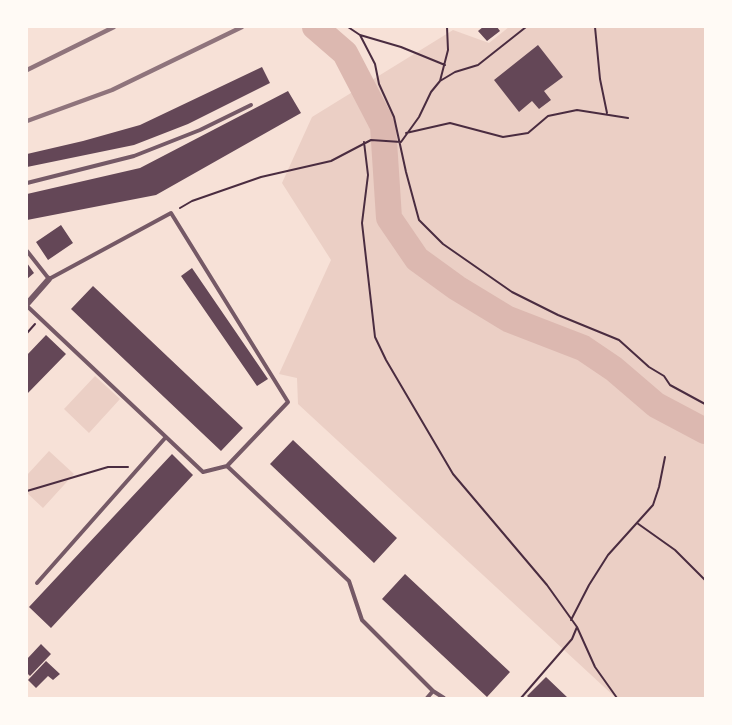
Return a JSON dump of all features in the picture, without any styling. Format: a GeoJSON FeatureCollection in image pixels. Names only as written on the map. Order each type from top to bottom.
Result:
{"type":"FeatureCollection","features":[{"type":"Feature","properties":{"kind":"street"},"geometry":{"type":"LineString","coordinates":[[27,305],[49,279]]}},
{"type":"Feature","properties":{"kind":"lane"},"geometry":{"type":"LineString","coordinates":[[27,183],[134,156],[200,130],[251,105]]}},
{"type":"Feature","properties":{"kind":"lane"},"geometry":{"type":"LineString","coordinates":[[27,250],[49,279],[171,213],[288,402],[227,466],[203,472],[27,305]]}},
{"type":"Feature","properties":{"kind":"lane"},"geometry":{"type":"LineString","coordinates":[[37,583],[166,438]]}},
{"type":"Feature","properties":{"kind":"lane"},"geometry":{"type":"LineString","coordinates":[[227,466],[349,581],[362,620],[433,691],[444,698]]}},
{"type":"Feature","properties":{"kind":"lane"},"geometry":{"type":"LineString","coordinates":[[427,698],[433,691]]}},
{"type":"Feature","properties":{"kind":"path"},"geometry":{"type":"LineString","coordinates":[[348,27],[360,34],[401,47],[445,65]]}},
{"type":"Feature","properties":{"kind":"path"},"geometry":{"type":"LineString","coordinates":[[440,81],[448,50],[447,27]]}},
{"type":"Feature","properties":{"kind":"path"},"geometry":{"type":"LineString","coordinates":[[401,142],[440,81],[455,72],[478,65],[526,27]]}},
{"type":"Feature","properties":{"kind":"path"},"geometry":{"type":"LineString","coordinates":[[595,27],[600,79],[607,115]]}},
{"type":"Feature","properties":{"kind":"path"},"geometry":{"type":"LineString","coordinates":[[360,34],[375,64],[379,84],[394,117],[419,220],[443,244],[512,292],[558,315],[619,340],[649,367],[664,376],[670,385],[705,404]]}},
{"type":"Feature","properties":{"kind":"path"},"geometry":{"type":"LineString","coordinates":[[406,133],[450,123],[503,138],[528,133],[548,116],[577,110],[628,118]]}},
{"type":"Feature","properties":{"kind":"path"},"geometry":{"type":"LineString","coordinates":[[171,213],[192,201],[261,177],[331,161],[364,142],[371,140],[401,142]]}},
{"type":"Feature","properties":{"kind":"path"},"geometry":{"type":"LineString","coordinates":[[364,142],[368,175],[362,223],[375,337],[386,360],[453,474],[547,585],[577,627],[595,667],[617,698]]}},
{"type":"Feature","properties":{"kind":"path"},"geometry":{"type":"LineString","coordinates":[[571,620],[608,555],[653,505],[665,457]]}},
{"type":"Feature","properties":{"kind":"path"},"geometry":{"type":"LineString","coordinates":[[27,491],[108,467],[140,467]]}},
{"type":"Feature","properties":{"kind":"path"},"geometry":{"type":"LineString","coordinates":[[636,523],[675,550],[705,580]]}},
{"type":"Feature","properties":{"kind":"path"},"geometry":{"type":"LineString","coordinates":[[521,698],[572,639],[577,627]]}},
{"type":"Feature","properties":{"kind":"shaded area"},"geometry":{"type":"Polygon","coordinates":[[[509,27],[705,27],[705,698],[616,698],[298,404],[297,378],[279,374],[331,260],[282,183],[312,117],[453,30],[489,43],[509,27]]]}},
{"type":"Feature","properties":{"kind":"shaded area"},"geometry":{"type":"Polygon","coordinates":[[[95,376],[120,399],[89,433],[64,409],[95,376]]]}},
{"type":"Feature","properties":{"kind":"shaded area"},"geometry":{"type":"Polygon","coordinates":[[[49,451],[74,474],[43,508],[27,493],[27,475],[49,451]]]}},
{"type":"Feature","properties":{"kind":"building"},"geometry":{"type":"Polygon","coordinates":[[[483,27],[497,27],[500,31],[487,41],[478,31],[483,27]]]}},
{"type":"Feature","properties":{"kind":"building"},"geometry":{"type":"Polygon","coordinates":[[[538,45],[563,77],[544,91],[551,100],[539,109],[532,101],[519,112],[494,80],[538,45]]]}},
{"type":"Feature","properties":{"kind":"building"},"geometry":{"type":"Polygon","coordinates":[[[262,67],[270,83],[188,124],[134,145],[27,167],[27,154],[140,125],[262,67]]]}},
{"type":"Feature","properties":{"kind":"building"},"geometry":{"type":"Polygon","coordinates":[[[288,91],[301,113],[156,195],[27,220],[27,194],[140,168],[288,91]]]}},
{"type":"Feature","properties":{"kind":"building"},"geometry":{"type":"Polygon","coordinates":[[[61,225],[73,243],[48,260],[36,242],[61,225]]]}},
{"type":"Feature","properties":{"kind":"building"},"geometry":{"type":"Polygon","coordinates":[[[27,263],[34,273],[27,279],[27,263]]]}},
{"type":"Feature","properties":{"kind":"building"},"geometry":{"type":"Polygon","coordinates":[[[192,268],[268,379],[257,386],[181,276],[192,268]]]}},
{"type":"Feature","properties":{"kind":"building"},"geometry":{"type":"Polygon","coordinates":[[[93,286],[243,428],[221,451],[71,309],[93,286]]]}},
{"type":"Feature","properties":{"kind":"building"},"geometry":{"type":"Polygon","coordinates":[[[46,335],[66,354],[27,394],[27,355],[46,335]]]}},
{"type":"Feature","properties":{"kind":"building"},"geometry":{"type":"Polygon","coordinates":[[[293,440],[397,538],[374,563],[270,464],[293,440]]]}},
{"type":"Feature","properties":{"kind":"building"},"geometry":{"type":"Polygon","coordinates":[[[172,454],[193,475],[51,628],[29,607],[172,454]]]}},
{"type":"Feature","properties":{"kind":"building"},"geometry":{"type":"Polygon","coordinates":[[[405,574],[510,672],[487,697],[382,599],[405,574]]]}},
{"type":"Feature","properties":{"kind":"building"},"geometry":{"type":"Polygon","coordinates":[[[41,644],[51,654],[30,676],[27,673],[27,659],[41,644]]]}},
{"type":"Feature","properties":{"kind":"building"},"geometry":{"type":"Polygon","coordinates":[[[46,661],[60,674],[53,680],[48,676],[36,688],[28,680],[46,661]]]}},
{"type":"Feature","properties":{"kind":"building"},"geometry":{"type":"Polygon","coordinates":[[[546,677],[568,698],[529,698],[527,696],[546,677]]]}},
{"type":"Feature","properties":{"kind":"waterway"},"geometry":{"type":"LineString","coordinates":[[315,27],[345,53],[383,126],[389,218],[417,259],[457,288],[508,319],[583,348],[614,369],[656,405],[705,431]]}},
{"type":"Feature","properties":{"kind":"railway"},"geometry":{"type":"LineString","coordinates":[[27,70],[114,27]]}},
{"type":"Feature","properties":{"kind":"railway"},"geometry":{"type":"LineString","coordinates":[[27,121],[112,90],[242,27]]}}]}
